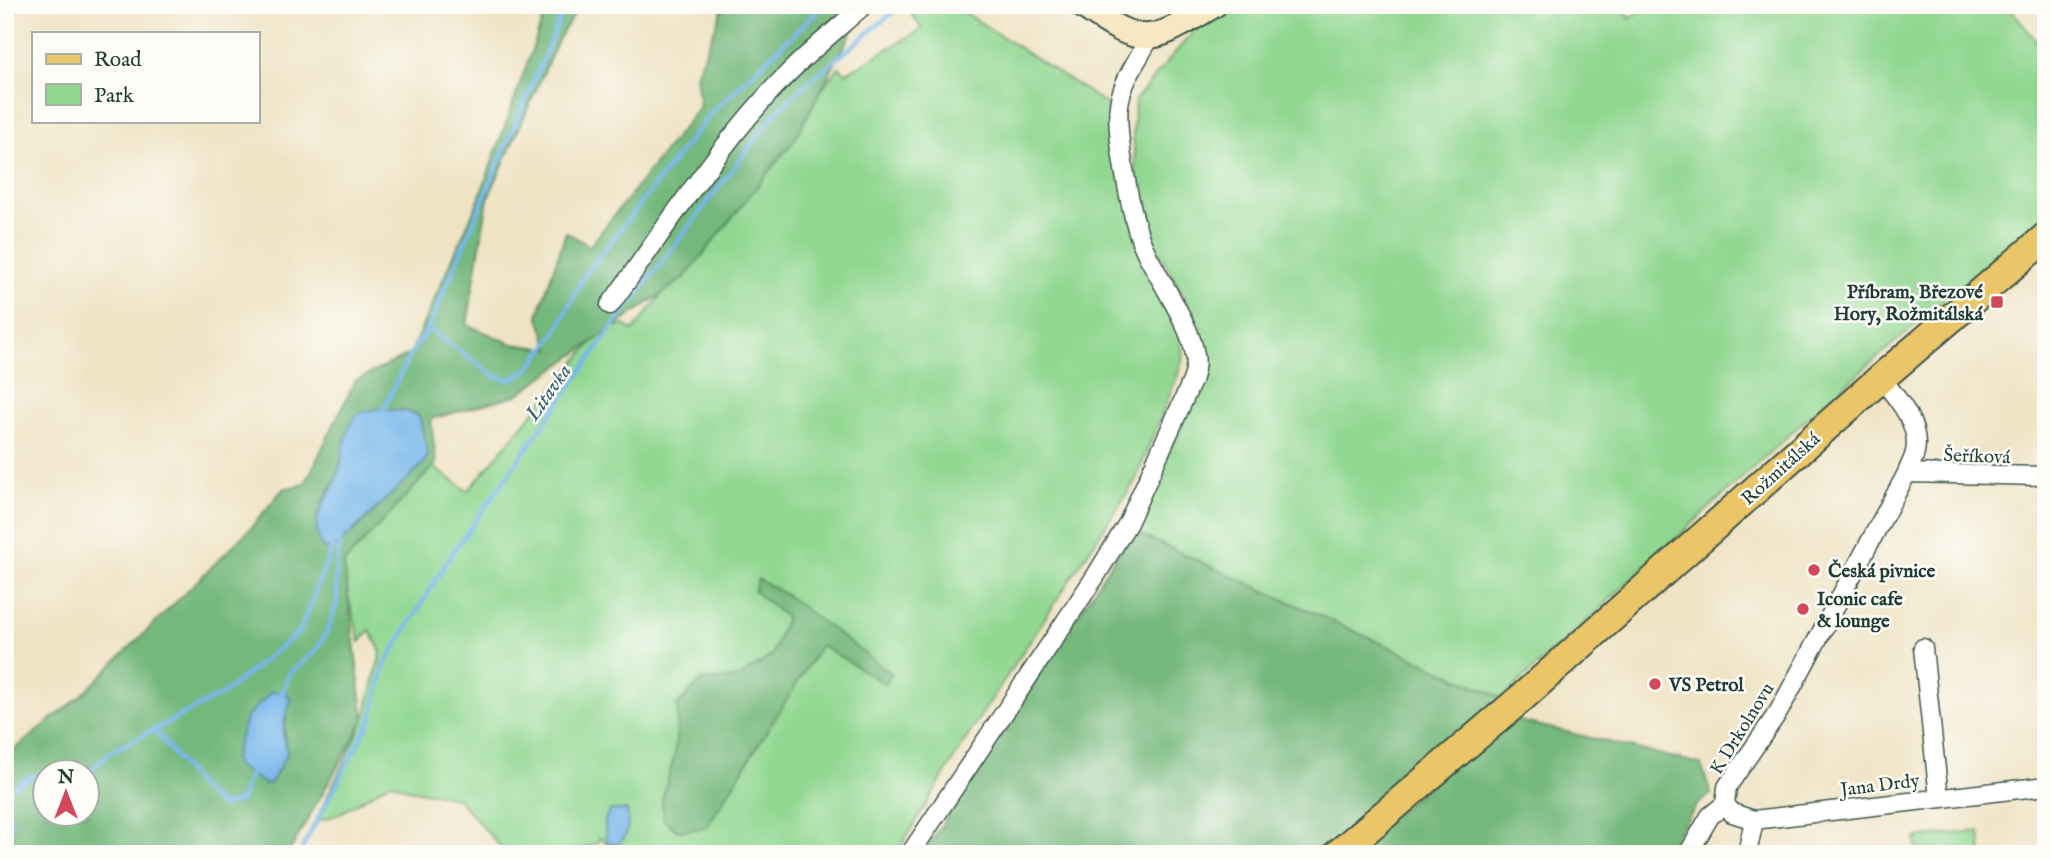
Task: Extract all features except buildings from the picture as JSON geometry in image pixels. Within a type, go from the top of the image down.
[{"type":"main road","name":"Rožmitálská","points":[[1338,854],[1518,701],[1881,378],[2046,237]]},
{"type":"street","points":[[610,305],[762,100],[800,61],[864,5]]},
{"type":"street","points":[[1082,5],[1116,29],[1150,37],[1166,33],[1213,5]]},
{"type":"street","points":[[910,854],[1095,577],[1128,523],[1192,381],[1196,366],[1195,353],[1143,246],[1133,215],[1119,125],[1119,105],[1124,86],[1150,37]]},
{"type":"street","name":"K Drkolnovu","points":[[1725,804],[1727,787],[1779,711],[1907,473],[1915,452],[1912,424],[1881,378]]},
{"type":"street","name":"Šeříková","points":[[1907,473],[2046,476]]},
{"type":"street","points":[[1923,648],[1939,798]]},
{"type":"street","name":"Jana Drdy","points":[[1754,820],[2046,786]]},
{"type":"street","points":[[1688,854],[1710,816],[1725,804],[1732,813],[1754,820],[1747,854]]},
{"type":"green space","points":[[548,5],[580,5],[558,40],[488,198],[467,325],[513,344],[550,349],[538,315],[566,232],[590,246],[700,106],[696,75],[722,11],[717,5],[866,5],[795,139],[684,278],[517,395],[431,419],[436,464],[344,563],[364,720],[288,854],[5,854],[5,757],[82,695],[250,529],[283,489],[305,484],[355,381],[410,354],[479,199]],"holes":[[[414,413],[419,416],[428,455],[354,532],[322,504],[337,476],[351,424]],[[291,700],[285,726],[287,753],[246,718],[258,707]]]},
{"type":"green space","points":[[926,5],[953,5],[1111,107],[1137,246],[1181,340],[1183,357],[1135,481],[976,723],[896,854],[621,854],[599,838],[598,843],[568,854],[507,854],[457,798],[408,789],[391,782],[339,814],[315,822],[364,720],[381,652],[370,630],[360,642],[339,561],[430,465],[468,491],[604,328],[625,325],[633,331],[839,67],[846,73],[922,29],[912,15]]},
{"type":"green space","points":[[1175,5],[1621,5],[1630,18],[1649,5],[2014,5],[2011,9],[2046,54],[2046,213],[1817,409],[1502,698],[1132,531],[1207,372],[1201,327],[1154,243],[1137,185],[1133,136],[1135,100],[1192,33]]},
{"type":"green space","points":[[1132,531],[1502,698],[1320,854],[923,854]]},
{"type":"green space","points":[[758,579],[786,595],[892,674],[885,684],[821,645],[706,828],[678,831],[664,820],[662,799],[675,754],[678,705],[701,681],[738,678],[772,655],[786,617],[754,591]]},
{"type":"green space","points":[[1520,721],[1701,764],[1711,794],[1698,804],[1663,854],[1350,854],[1498,724]]},
{"type":"green space","points":[[1980,831],[1982,854],[1917,854],[1915,838]]},
{"type":"water","points":[[378,409],[405,411],[419,416],[428,455],[423,464],[339,544],[331,549],[322,548],[317,532],[318,515],[337,477],[350,427],[357,415]]},
{"type":"water","points":[[272,691],[286,693],[291,700],[283,735],[287,753],[271,783],[265,784],[238,767],[234,758],[246,718]]},
{"type":"water","points":[[610,810],[627,810],[626,833],[617,844],[606,841],[605,820]]},
{"type":"waterway","points":[[428,329],[566,5]]},
{"type":"waterway","points":[[382,413],[410,354],[428,329],[495,376],[510,380],[529,369],[555,334],[584,276],[711,113],[824,5]]},
{"type":"waterway","name":"Litavka","points":[[299,854],[371,720],[384,666],[449,558],[612,328],[773,116],[799,90],[902,5]]},
{"type":"waterway","points":[[281,696],[289,674],[316,651],[328,630],[337,603],[336,564],[341,539]]},
{"type":"waterway","points":[[102,760],[109,753],[223,694],[300,631],[333,546]]},
{"type":"waterway","points":[[155,730],[202,790],[222,806],[240,801],[252,770]]},
{"type":"waterway","points":[[5,792],[32,777]]},
{"type":"waterway","points":[[5,810],[12,825],[5,839]]},
{"type":"place","name":"Příbram, Březové Hory, Rožmitálská","points":[[1997,302]]},
{"type":"place","name":"Česká pivnice","points":[[1814,570]]},
{"type":"place","name":"Iconic cafe & lounge","points":[[1803,609]]},
{"type":"place","name":"VS Petrol","points":[[1655,684]]}]
